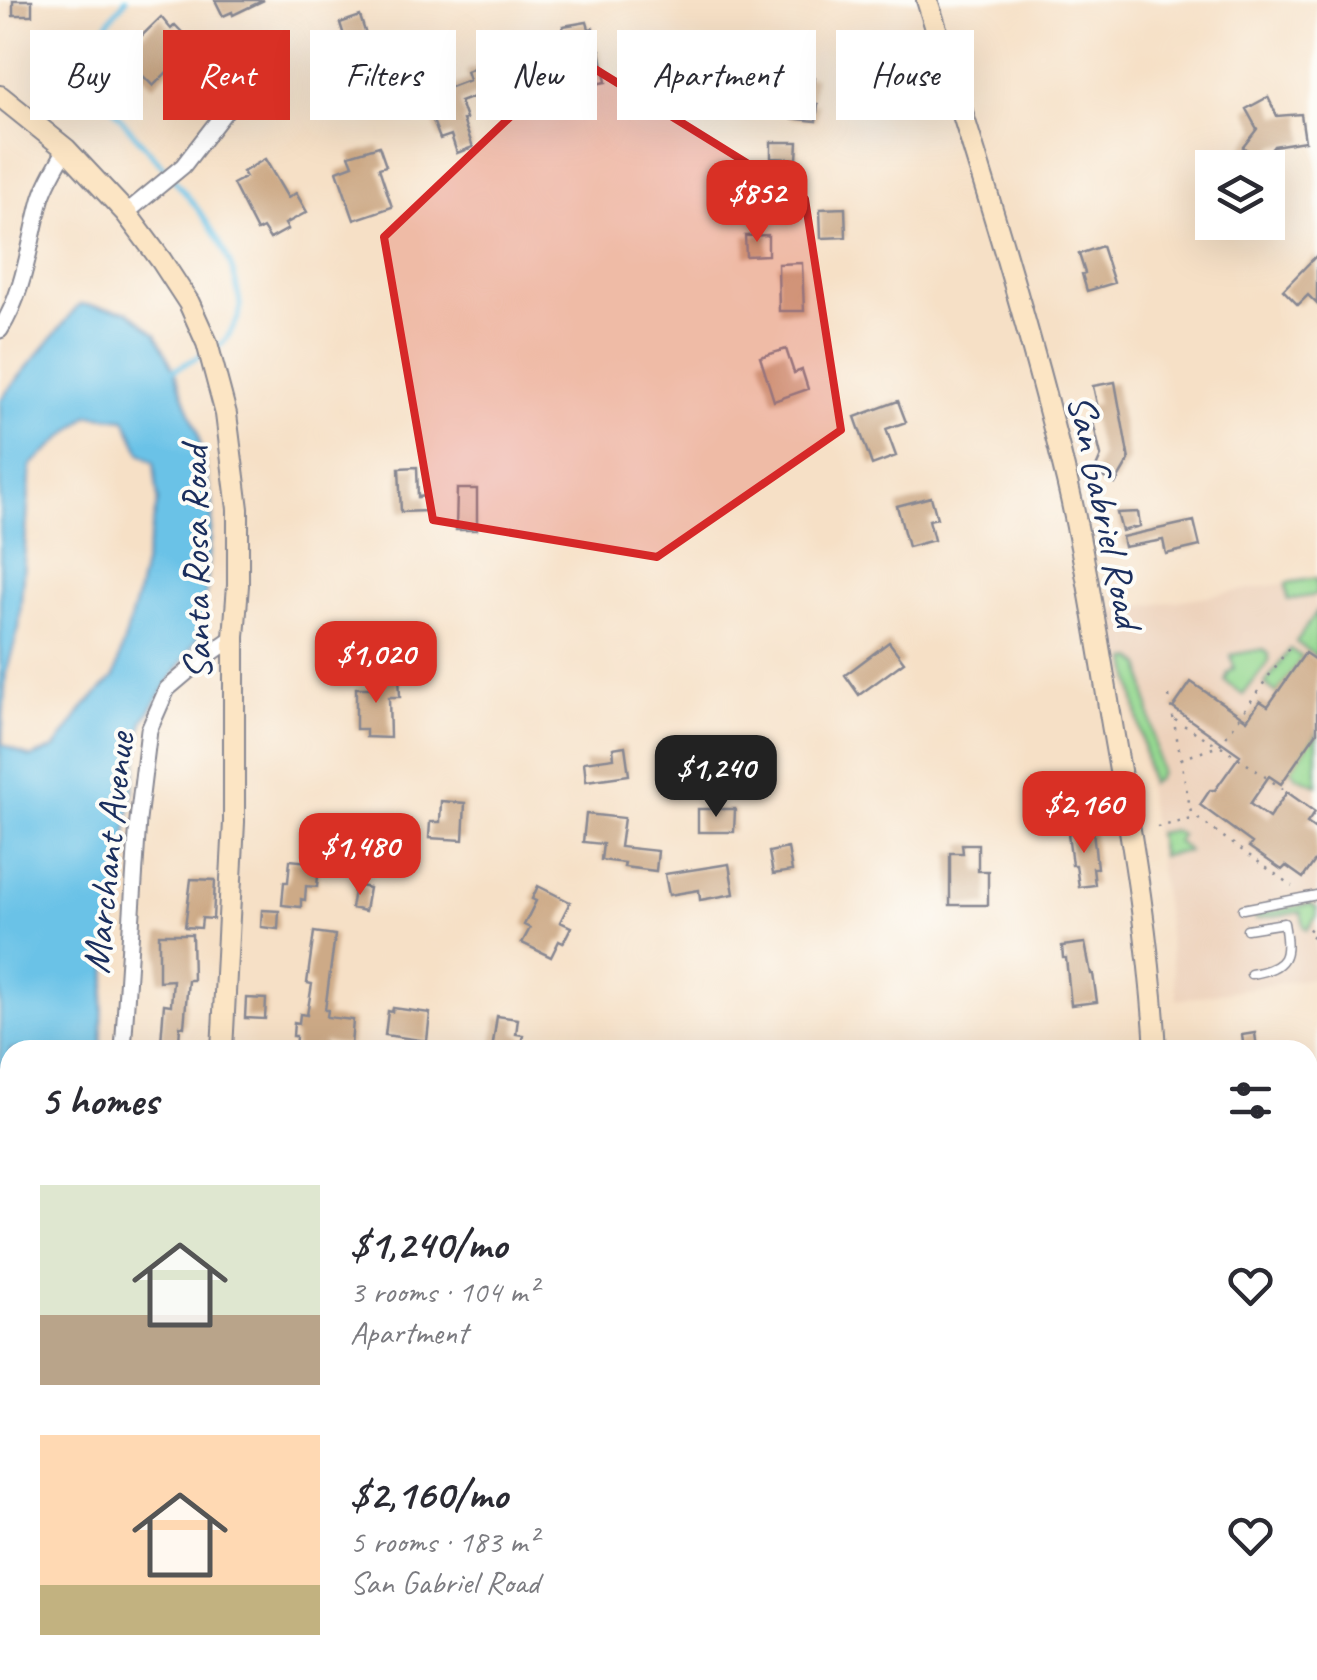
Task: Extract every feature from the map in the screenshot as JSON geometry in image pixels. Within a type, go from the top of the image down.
[{"type":"street","name":"San Gabriel Road","points":[[927,0],[1018,301],[1078,530],[1133,846],[1155,1040]]},
{"type":"street","name":"Santa Rosa Road","points":[[0,96],[66,149],[126,213],[188,303],[217,377],[234,463],[238,509],[234,822],[223,1040]]},
{"type":"street","points":[[126,213],[183,166],[219,120]]},
{"type":"street","points":[[0,330],[25,274],[42,195],[66,149]]},
{"type":"street","name":"Marchant Avenue","points":[[124,1040],[138,820],[149,730],[168,689],[234,637]]},
{"type":"lane","points":[[1243,909],[1317,895]]},
{"type":"lane","points":[[1247,929],[1284,923],[1288,944],[1288,954],[1274,968],[1251,974]]},
{"type":"path","points":[[1181,759],[1219,746],[1292,642]]},
{"type":"path","points":[[1168,696],[1192,819]]},
{"type":"path","points":[[1173,720],[1283,789]]},
{"type":"path","points":[[1156,826],[1196,818],[1298,890]]},
{"type":"path","points":[[1313,938],[1304,934],[1317,920]]},
{"type":"highlighted area","points":[[574,56],[805,199],[841,430],[657,557],[433,520],[384,237]]},
{"type":"shaded area","points":[[1317,578],[1317,977],[1177,1000],[1158,856],[1125,664],[1108,612]]},
{"type":"green space","points":[[1317,578],[1317,595],[1288,600],[1286,583]]},
{"type":"green space","points":[[1317,611],[1317,657],[1296,642]]},
{"type":"green space","points":[[1263,649],[1269,654],[1269,661],[1243,695],[1225,681],[1234,668],[1231,655]]},
{"type":"green space","points":[[1290,649],[1302,657],[1277,693],[1265,684]]},
{"type":"green space","points":[[1128,660],[1142,666],[1160,772],[1150,783]]},
{"type":"green space","points":[[1317,732],[1317,785],[1290,770]]},
{"type":"green space","points":[[1173,830],[1181,835],[1177,842],[1189,851],[1161,856],[1157,833]]},
{"type":"green space","points":[[1311,904],[1317,908],[1317,916],[1307,930],[1301,912],[1256,919],[1255,916],[1256,914]]},
{"type":"water","points":[[80,304],[128,311],[156,334],[174,370],[197,431],[213,506],[203,630],[143,721],[103,1000],[101,1040],[0,1040],[0,400]],"holes":[[[89,415],[125,419],[141,453],[154,462],[158,500],[114,677],[85,706],[55,748],[31,758],[2,744],[6,673],[19,628],[31,465]]]},
{"type":"building","points":[[13,0],[32,0],[32,15],[13,15]]},
{"type":"building","points":[[215,0],[264,0],[223,16]]},
{"type":"building","points":[[360,16],[364,30],[342,30],[340,23]]},
{"type":"building","points":[[161,17],[171,29],[175,25],[180,30],[163,30],[163,76],[153,86],[143,76],[143,34]]},
{"type":"building","points":[[587,22],[593,30],[564,30],[563,26]]},
{"type":"building","points":[[597,50],[600,50],[606,82],[597,84]]},
{"type":"building","points":[[476,67],[476,96],[460,102],[473,147],[457,153],[451,135],[440,139],[433,120],[456,120],[456,85],[469,80],[466,71]]},
{"type":"building","points":[[1268,97],[1277,116],[1301,114],[1305,141],[1274,146],[1271,150],[1247,150],[1243,147],[1257,129],[1246,109]]},
{"type":"building","points":[[771,142],[798,142],[797,159],[771,158]]},
{"type":"building","points":[[379,146],[386,166],[379,168],[392,207],[354,220],[337,171],[353,165],[349,155]]},
{"type":"building","points":[[265,159],[288,198],[296,193],[307,212],[285,224],[288,229],[270,239],[263,228],[257,231],[233,184],[246,177],[243,172]]},
{"type":"building","points":[[845,208],[846,237],[821,238],[820,209]]},
{"type":"building","points":[[768,235],[768,255],[746,256],[745,236]]},
{"type":"building","points":[[1102,246],[1114,283],[1087,291],[1079,254]]},
{"type":"building","points":[[1317,255],[1317,304],[1308,295],[1298,305],[1283,290]]},
{"type":"building","points":[[802,263],[804,311],[779,311],[778,264]]},
{"type":"building","points":[[786,349],[794,373],[802,370],[808,389],[774,401],[760,357]]},
{"type":"building","points":[[1115,382],[1129,460],[1115,484],[1094,472],[1101,456],[1089,405],[1097,404],[1093,386]]},
{"type":"building","points":[[898,401],[906,422],[886,429],[896,456],[872,465],[855,417]]},
{"type":"building","points":[[417,467],[418,497],[426,496],[427,511],[401,512],[399,468]]},
{"type":"building","points":[[457,489],[477,489],[477,530],[456,530]]},
{"type":"building","points":[[931,497],[937,518],[929,520],[934,540],[908,547],[897,506]]},
{"type":"building","points":[[1138,512],[1140,526],[1122,531],[1117,513]]},
{"type":"building","points":[[1194,521],[1200,546],[1166,554],[1163,540],[1124,547],[1122,537]]},
{"type":"building","points":[[889,642],[904,662],[859,695],[845,675]]},
{"type":"building","points":[[1305,653],[1317,661],[1317,732],[1281,784],[1269,776],[1250,804],[1269,818],[1287,792],[1315,812],[1307,823],[1317,830],[1317,858],[1303,878],[1286,866],[1282,870],[1249,847],[1252,843],[1200,805],[1240,755],[1173,708],[1191,682],[1247,720],[1260,701],[1268,706]]},
{"type":"building","points":[[372,676],[399,676],[400,697],[389,697],[390,738],[366,737],[366,729],[356,729],[356,688],[373,688]]},
{"type":"building","points":[[625,746],[629,775],[586,781],[584,762],[614,758],[613,748]]},
{"type":"building","points":[[441,801],[465,803],[463,840],[429,838],[430,822],[440,822]]},
{"type":"building","points":[[698,809],[735,809],[734,832],[698,832]]},
{"type":"building","points":[[586,814],[624,818],[620,847],[658,851],[656,871],[601,860],[603,844],[583,842]]},
{"type":"building","points":[[1093,830],[1095,885],[1079,887],[1068,833]]},
{"type":"building","points":[[962,844],[978,844],[978,871],[988,871],[988,905],[950,905],[950,853],[963,853]]},
{"type":"building","points":[[788,848],[792,871],[773,874],[769,852]]},
{"type":"building","points":[[290,860],[319,863],[317,887],[306,886],[301,907],[282,905]]},
{"type":"building","points":[[729,864],[734,894],[700,900],[699,890],[669,895],[665,874]]},
{"type":"building","points":[[191,879],[215,880],[213,919],[202,918],[201,928],[185,927]]},
{"type":"building","points":[[355,885],[369,888],[365,911],[351,908]]},
{"type":"building","points":[[538,886],[570,902],[560,922],[571,927],[551,957],[522,943],[530,928],[524,925],[536,901],[532,899]]},
{"type":"building","points":[[262,910],[279,911],[278,929],[261,927]]},
{"type":"building","points":[[314,932],[335,935],[325,1010],[327,1017],[353,1020],[351,1040],[296,1040],[294,1022],[299,1023],[300,1014],[307,1015],[312,984],[307,983]]},
{"type":"building","points":[[159,934],[192,934],[193,980],[188,980],[179,1040],[161,1040],[164,1004],[171,1005],[173,980],[159,981]]},
{"type":"building","points":[[1085,943],[1097,1002],[1071,1005],[1062,946]]},
{"type":"building","points":[[246,998],[266,999],[265,1019],[245,1018]]},
{"type":"building","points":[[393,1008],[430,1013],[427,1040],[385,1035],[388,1011]]},
{"type":"building","points":[[497,1016],[518,1019],[516,1034],[523,1035],[522,1040],[493,1040]]},
{"type":"building","points":[[1255,1033],[1256,1040],[1243,1040],[1242,1035]]},
{"type":"waterway","points":[[126,0],[100,36],[95,52],[97,74],[115,110],[189,198],[214,233],[232,269],[240,311],[227,338],[216,348]]},
{"type":"waterway","points":[[174,370],[206,353]]}]
